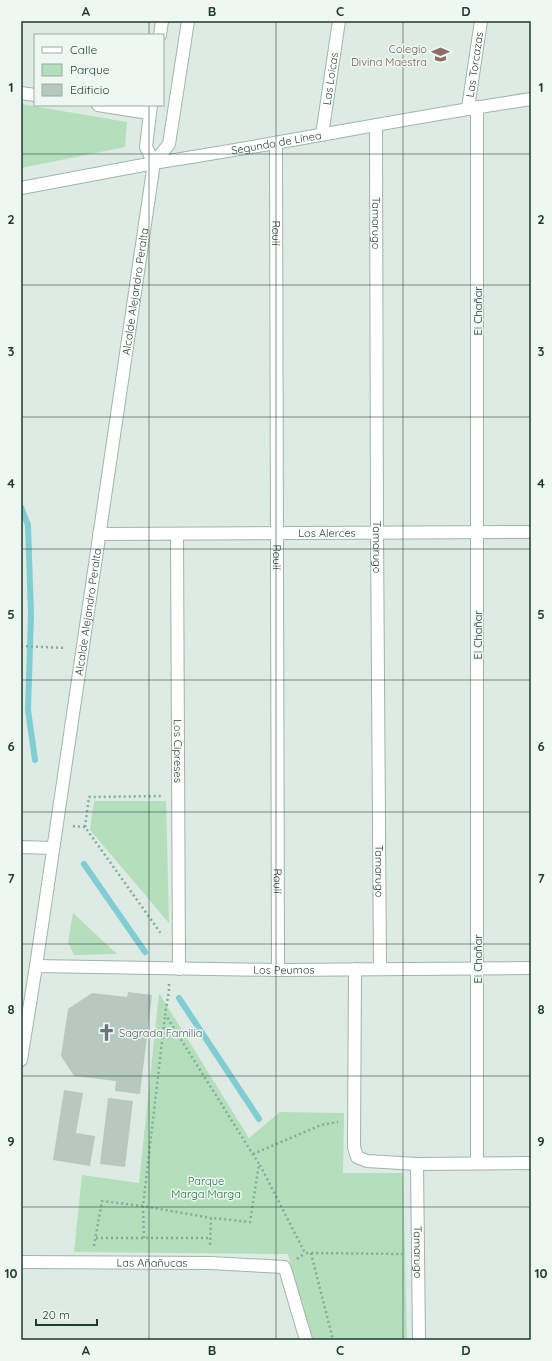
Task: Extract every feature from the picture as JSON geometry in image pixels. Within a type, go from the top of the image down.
[{"type":"street","points":[[160,34],[162,21]]},
{"type":"street","name":"Alcalde Alejandro Peralta","points":[[21,1060],[154,163],[169,144],[188,21]]},
{"type":"street","name":"Las Loicas","points":[[322,135],[338,21]]},
{"type":"street","name":"Las Torcazas","points":[[473,108],[481,21]]},
{"type":"street","points":[[21,93],[34,95]]},
{"type":"street","name":"Segundo de Línea","points":[[21,188],[154,163],[276,144],[376,125],[531,99]]},
{"type":"street","points":[[111,106],[150,109],[146,146],[154,163]]},
{"type":"street","name":"El Chañar","points":[[473,108],[478,533],[478,1163]]},
{"type":"street","name":"Tamarugo","points":[[376,125],[380,969]]},
{"type":"street","name":"Raulí","points":[[276,144],[278,970]]},
{"type":"street","name":"Los Alerces","points":[[99,534],[531,532]]},
{"type":"street","name":"Los Cipreses","points":[[173,968],[178,796],[177,534]]},
{"type":"street","points":[[21,847],[53,848]]},
{"type":"street","name":"Los Peumos","points":[[36,966],[278,970],[531,968]]},
{"type":"street","points":[[355,969],[354,1147],[357,1157],[367,1161],[416,1164],[531,1163]]},
{"type":"street","name":"Tamarugo","points":[[416,1164],[419,1340]]},
{"type":"street","name":"Las Añañucas","points":[[21,1262],[210,1263],[284,1267],[306,1340]]},
{"type":"path","points":[[21,646],[82,648]]},
{"type":"path","points":[[162,936],[85,827],[89,797],[178,796]]},
{"type":"path","points":[[56,824],[85,827]]},
{"type":"path","points":[[144,1238],[143,1206],[165,1014],[173,968]]},
{"type":"path","points":[[165,1014],[259,1164],[305,1253],[418,1254]]},
{"type":"path","points":[[253,1154],[321,1125],[355,1119]]},
{"type":"path","points":[[90,1262],[96,1238],[102,1201],[143,1206],[211,1218],[250,1222],[259,1164]]},
{"type":"path","points":[[210,1263],[211,1218]]},
{"type":"path","points":[[96,1238],[210,1238]]},
{"type":"path","points":[[311,1253],[333,1340]]},
{"type":"green space","points":[[21,104],[127,122],[125,147],[21,168]]},
{"type":"green space","points":[[94,801],[166,801],[169,923],[90,830]]},
{"type":"green space","points":[[73,913],[117,954],[74,955],[68,942]]},
{"type":"green space","name":"Parque Marga Marga","points":[[159,993],[249,1138],[280,1112],[344,1113],[343,1173],[403,1173],[407,1340],[311,1340],[288,1254],[74,1252],[82,1175],[139,1183]]},
{"type":"building","name":"Sagrada Familia","points":[[128,992],[152,995],[140,1094],[115,1091],[116,1081],[74,1076],[61,1056],[68,1009],[92,993],[127,997]]},
{"type":"building","points":[[64,1090],[83,1093],[76,1133],[95,1136],[90,1166],[53,1160]]},
{"type":"building","points":[[108,1098],[133,1101],[125,1167],[100,1164]]},
{"type":"waterway","points":[[21,507],[28,525],[31,614],[28,710],[35,760]]},
{"type":"waterway","points":[[84,864],[145,952]]},
{"type":"waterway","points":[[179,998],[259,1119]]},
{"type":"place","name":"Colegio Divina Maestra","points":[[440,55]]},
{"type":"place","name":"Sagrada Familia","points":[[106,1033]]}]
